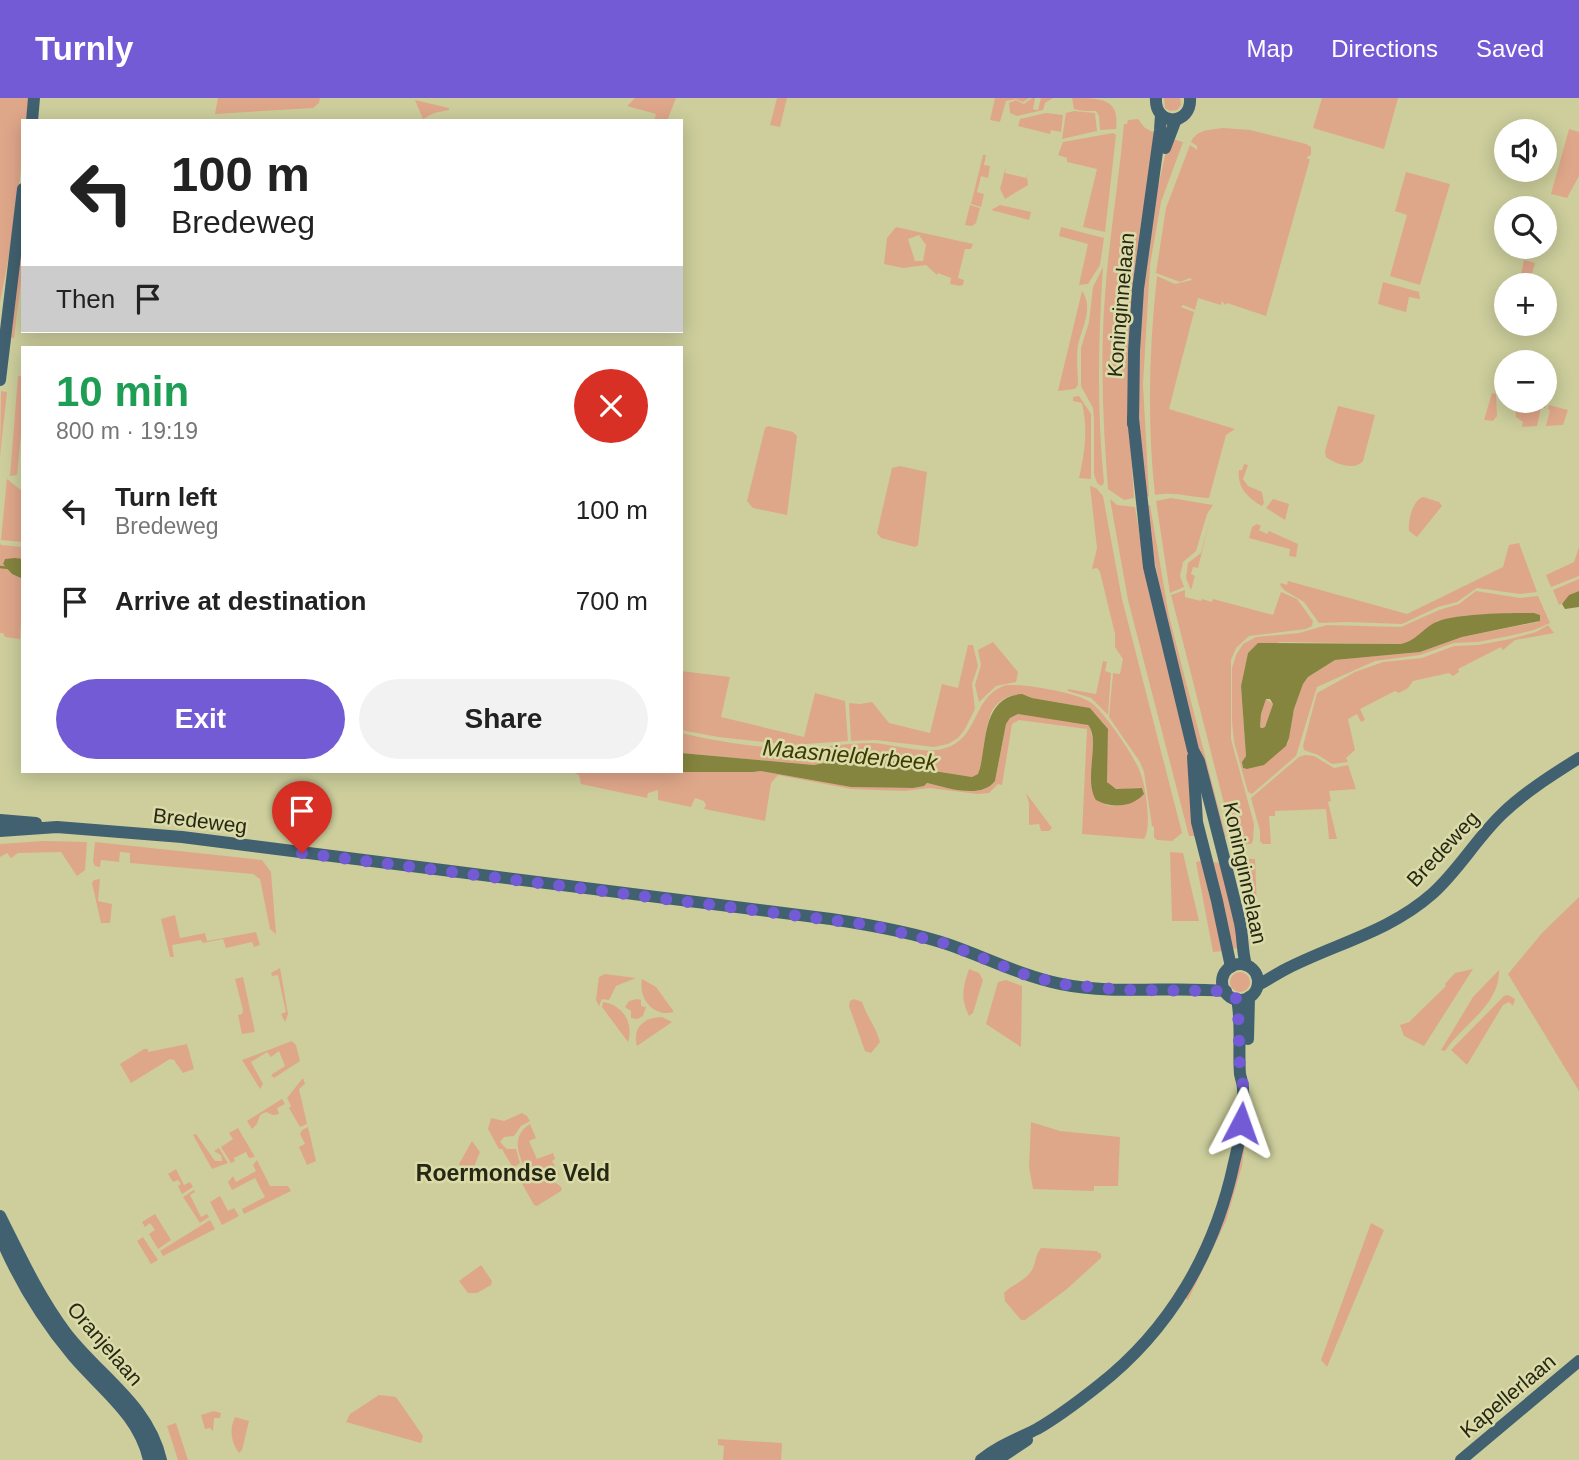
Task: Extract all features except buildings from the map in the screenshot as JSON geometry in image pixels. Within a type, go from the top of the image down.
[{"type":"street","points":[[32,119],[34,98]]},
{"type":"street","points":[[1156,98],[1161,115],[1176,119]]},
{"type":"street","name":"Koninginnelaan","points":[[1151,195],[1169,133],[1176,119],[1187,112],[1190,98]]},
{"type":"street","name":"Koninginnelaan","points":[[1161,115],[1138,289],[1133,418],[1149,567],[1193,750],[1195,804],[1227,972],[1237,996]]},
{"type":"street","points":[[0,380],[21,204]]},
{"type":"street","points":[[0,323],[14,257]]},
{"type":"street","name":"Koninginnelaan","points":[[1193,750],[1199,761],[1219,836],[1241,927],[1241,944],[1253,974]]},
{"type":"street","name":"Bredeweg","points":[[1165,990],[1227,972],[1253,974],[1288,967],[1378,930],[1432,894],[1500,815],[1524,795],[1579,758]]},
{"type":"street","name":"Bredeweg","points":[[0,820],[182,838],[857,923],[947,944],[1023,974],[1060,984],[1237,996]]},
{"type":"street","name":"Bredeweg","points":[[0,831],[57,827]]},
{"type":"street","points":[[981,1460],[1077,1402],[1125,1363],[1156,1331],[1180,1298],[1203,1257],[1226,1196],[1239,1139],[1244,1087],[1240,1075],[1237,996],[1253,974]]},
{"type":"street","name":"Oranjelaan","points":[[0,1216],[50,1310],[77,1347],[147,1421],[161,1460]]},
{"type":"street","name":"Oranjelaan","points":[[0,1236],[21,1279],[47,1322],[76,1360],[138,1427],[149,1460]]},
{"type":"street","name":"Kapellerlaan","points":[[1461,1460],[1579,1361]]},
{"type":"street","points":[[997,1460],[1029,1438],[1036,1429]]},
{"type":"shaded area","points":[[0,98],[29,98],[26,119],[21,119],[21,166],[16,212],[0,302]]},
{"type":"shaded area","points":[[218,98],[320,98],[313,108],[215,114]]},
{"type":"shaded area","points":[[635,98],[676,98],[668,119],[655,119],[656,114],[627,106]]},
{"type":"shaded area","points":[[777,98],[787,98],[780,127],[770,125]]},
{"type":"shaded area","points":[[995,98],[1029,98],[1023,102],[1016,99],[1006,101],[1000,122],[990,120]]},
{"type":"shaded area","points":[[1035,98],[1033,109],[1038,110],[1041,98],[1053,98],[1045,103],[1043,110],[1017,116],[1010,113],[1009,103],[1016,100],[1024,104]]},
{"type":"shaded area","points":[[1072,98],[1092,98],[1106,102],[1115,111],[1116,129],[1100,130],[1096,111],[1074,109]]},
{"type":"shaded area","points":[[1164,98],[1180,98],[1181,105],[1177,110],[1170,111],[1165,108]]},
{"type":"shaded area","points":[[1322,98],[1398,98],[1384,149],[1313,128]]},
{"type":"shaded area","points":[[415,100],[449,108],[449,110],[423,119]]},
{"type":"shaded area","points":[[1046,113],[1063,115],[1061,132],[1051,130],[1050,134],[1018,126],[1020,119]]},
{"type":"shaded area","points":[[1066,113],[1095,113],[1097,131],[1062,139]]},
{"type":"shaded area","points":[[1138,119],[1145,128],[1157,134],[1139,236],[1131,451],[1134,498],[1124,500],[1108,489],[1103,392],[1103,319],[1124,124],[1127,124],[1128,120]]},
{"type":"shaded area","points":[[1223,128],[1250,130],[1306,144],[1311,147],[1311,155],[1307,159],[1310,159],[1266,316],[1227,303],[1225,305],[1222,301],[1221,305],[1198,298],[1195,310],[1183,305],[1181,307],[1194,312],[1169,409],[1235,429],[1226,435],[1209,498],[1175,494],[1155,495],[1150,386],[1157,276],[1175,284],[1192,280],[1190,278],[1180,282],[1156,273],[1166,208],[1190,145],[1197,150],[1197,146],[1191,142],[1204,131]]},
{"type":"shaded area","points":[[1569,129],[1579,132],[1579,176],[1567,198],[1551,194],[1554,182],[1557,182],[1557,172]]},
{"type":"shaded area","points":[[1113,133],[1116,135],[1105,232],[1083,227],[1097,169],[1067,162],[1067,158],[1058,155],[1063,142]]},
{"type":"shaded area","points":[[1169,138],[1183,142],[1161,202],[1150,265],[1143,384],[1149,496],[1144,498],[1139,404],[1143,279],[1149,234]]},
{"type":"shaded area","points":[[983,155],[986,155],[984,165],[990,166],[988,178],[981,176],[977,192],[984,194],[981,207],[971,204]]},
{"type":"shaded area","points":[[1006,166],[1005,173],[1026,178],[1029,172],[1028,185],[1005,199],[1000,189]]},
{"type":"shaded area","points":[[1406,172],[1450,184],[1420,285],[1390,276],[1407,215],[1395,211]]},
{"type":"shaded area","points":[[970,205],[980,208],[976,223],[972,226],[965,225]]},
{"type":"shaded area","points":[[1000,205],[1031,212],[1029,220],[991,210]]},
{"type":"shaded area","points":[[896,227],[973,244],[971,249],[965,249],[958,278],[964,280],[963,285],[950,284],[951,278],[938,273],[937,275],[926,265],[903,268],[884,264],[887,238]],"holes":[[[919,235],[926,245],[923,261],[915,261],[908,239]]]},
{"type":"shaded area","points":[[1061,227],[1104,238],[1100,265],[1088,284],[1079,285],[1088,244],[1059,236]]},
{"type":"shaded area","points":[[21,238],[21,281],[14,338],[11,338],[9,330]]},
{"type":"shaded area","points":[[1524,260],[1535,263],[1532,273],[1521,273]]},
{"type":"shaded area","points":[[1103,267],[1099,375],[1104,483],[1101,486],[1094,474],[1093,408],[1081,386],[1081,348],[1089,322],[1093,287]]},
{"type":"shaded area","points":[[1383,282],[1419,292],[1420,299],[1409,297],[1406,312],[1416,315],[1378,304]]},
{"type":"shaded area","points":[[1082,291],[1087,311],[1078,345],[1078,385],[1075,389],[1058,391]]},
{"type":"shaded area","points":[[18,376],[21,376],[21,434],[17,475],[10,476]]},
{"type":"shaded area","points":[[1,391],[7,392],[0,456]]},
{"type":"shaded area","points":[[1494,394],[1494,413],[1497,416],[1493,421],[1484,420]]},
{"type":"shaded area","points":[[1079,396],[1091,414],[1091,479],[1079,478],[1084,450],[1084,413],[1082,403],[1073,401],[1073,397]]},
{"type":"shaded area","points":[[1338,406],[1375,415],[1363,461],[1355,466],[1340,464],[1326,457],[1325,451]]},
{"type":"shaded area","points":[[1557,407],[1568,410],[1563,425],[1546,426],[1549,413],[1557,413]]},
{"type":"shaded area","points":[[1516,413],[1540,413],[1537,426],[1522,427],[1523,422],[1516,417]]},
{"type":"shaded area","points":[[768,426],[793,432],[797,436],[787,515],[753,508],[747,501],[765,428]]},
{"type":"shaded area","points":[[1244,464],[1248,465],[1243,479],[1248,486],[1262,492],[1262,506],[1252,500],[1242,487],[1239,470],[1242,470]]},
{"type":"shaded area","points":[[900,466],[927,472],[918,545],[915,547],[881,538],[877,533],[892,468]]},
{"type":"shaded area","points":[[7,479],[21,490],[21,542],[1,540]]},
{"type":"shaded area","points":[[1090,486],[1103,496],[1122,599],[1182,833],[1172,841],[1157,840],[1154,837],[1144,772],[1109,717],[1113,673],[1120,674],[1123,659],[1115,647],[1115,634],[1100,572],[1097,568],[1092,569],[1097,548]]},
{"type":"shaded area","points":[[1423,497],[1439,502],[1442,506],[1417,537],[1409,531],[1409,522],[1413,507]]},
{"type":"shaded area","points":[[1171,498],[1213,505],[1207,514],[1196,551],[1183,562],[1180,576],[1184,587],[1170,593],[1156,501]]},
{"type":"shaded area","points":[[1110,499],[1117,505],[1135,507],[1149,592],[1187,744],[1198,836],[1189,836],[1128,600]]},
{"type":"shaded area","points":[[1273,499],[1289,504],[1285,520],[1266,508]]},
{"type":"shaded area","points":[[1150,505],[1169,616],[1226,837],[1221,838],[1164,613],[1145,506]]},
{"type":"shaded area","points":[[1210,519],[1198,568],[1193,567],[1191,574],[1195,576],[1191,590],[1186,578],[1188,563],[1201,553]]},
{"type":"shaded area","points":[[1257,524],[1261,526],[1259,530],[1267,534],[1269,531],[1298,544],[1296,557],[1289,556],[1290,549],[1249,538],[1252,527]]},
{"type":"shaded area","points":[[0,543],[21,547],[21,559],[5,559],[3,564],[12,574],[21,578],[21,619],[20,639],[5,637],[0,633]]},
{"type":"shaded area","points":[[1519,543],[1537,592],[1520,594],[1477,588],[1457,602],[1438,607],[1402,624],[1319,623],[1304,602],[1280,585],[1287,585],[1288,581],[1407,614],[1503,567],[1509,545]]},
{"type":"shaded area","points":[[1579,547],[1579,576],[1551,587],[1546,575],[1574,562]]},
{"type":"shaded area","points":[[5,559],[21,559],[21,578],[12,574],[3,564]]},
{"type":"shaded area","points":[[1579,579],[1579,591],[1559,605],[1553,590]]},
{"type":"shaded area","points":[[1185,590],[1185,597],[1212,602],[1213,599],[1273,615],[1281,592],[1297,599],[1313,621],[1312,626],[1306,629],[1249,636],[1236,648],[1231,660],[1231,739],[1254,824],[1251,844],[1242,844],[1232,835],[1171,595]]},
{"type":"shaded area","points":[[1476,591],[1520,598],[1538,596],[1550,623],[1509,636],[1454,643],[1420,655],[1375,661],[1317,687],[1296,756],[1252,794],[1248,792],[1234,742],[1232,721],[1232,668],[1243,644],[1256,637],[1299,633],[1327,625],[1401,627],[1459,604]],"holes":[[[1539,614],[1538,622],[1462,637],[1420,652],[1335,660],[1308,677],[1303,684],[1294,709],[1288,743],[1263,765],[1243,768],[1242,763],[1246,756],[1241,686],[1248,653],[1280,642],[1401,644],[1413,640],[1437,621],[1468,615]]]},
{"type":"shaded area","points":[[1579,591],[1579,607],[1565,609],[1562,604],[1569,595]]},
{"type":"shaded area","points":[[1468,615],[1540,615],[1540,621],[1462,637],[1420,652],[1335,660],[1308,677],[1303,684],[1286,746],[1264,765],[1243,768],[1242,762],[1246,756],[1241,686],[1248,653],[1258,643],[1401,644],[1443,620]],"holes":[[[1266,699],[1270,699],[1273,704],[1265,727],[1262,728],[1261,714]]]},
{"type":"shaded area","points":[[1548,625],[1554,633],[1515,640],[1503,650],[1501,647],[1458,669],[1459,672],[1453,676],[1449,673],[1413,681],[1399,693],[1395,691],[1360,709],[1365,720],[1361,722],[1357,714],[1348,719],[1355,750],[1346,758],[1348,762],[1332,764],[1304,750],[1317,693],[1355,672],[1383,662],[1422,658],[1454,646],[1510,639],[1536,632]]},
{"type":"shaded area","points":[[993,642],[1018,672],[1016,682],[996,686],[979,702],[975,685],[981,665],[978,650]]},
{"type":"shaded area","points":[[968,645],[973,645],[978,666],[972,684],[975,709],[958,738],[948,744],[934,747],[875,740],[851,741],[849,703],[872,702],[889,723],[930,733],[942,684],[958,688]]},
{"type":"shaded area","points":[[1103,661],[1107,662],[1105,671],[1111,673],[1108,715],[1091,698],[1068,691],[1096,694]]},
{"type":"shaded area","points":[[683,671],[730,677],[721,717],[804,737],[815,693],[845,701],[848,741],[791,745],[683,730]]},
{"type":"shaded area","points":[[1006,685],[1014,685],[1061,692],[1083,698],[1103,714],[1132,756],[1142,778],[1148,817],[1144,839],[1082,834],[1087,729],[1019,720],[1012,724],[1002,785],[998,784],[989,793],[978,794],[929,788],[904,791],[851,789],[778,775],[771,783],[765,821],[704,809],[704,801],[695,798],[691,807],[658,800],[658,790],[648,793],[647,798],[581,784],[579,775],[574,773],[760,771],[851,787],[913,788],[926,783],[962,791],[981,790],[995,781],[1006,724],[1018,714],[1084,723],[1090,727],[1106,805],[1126,804],[1144,794],[1142,788],[1117,789],[1109,784],[1106,779],[1108,729],[1090,708],[1021,695],[1006,698],[993,709],[980,768],[978,774],[972,777],[915,768],[870,754],[814,765],[683,753],[683,733],[772,747],[802,748],[872,743],[922,750],[942,749],[960,740],[982,705],[996,690]]},
{"type":"shaded area","points":[[1022,694],[1090,708],[1108,729],[1107,782],[1116,789],[1142,788],[1144,794],[1134,802],[1122,805],[1109,805],[1096,800],[1091,782],[1093,740],[1088,725],[1018,714],[1006,724],[995,781],[981,790],[962,791],[927,783],[913,788],[851,787],[753,772],[683,772],[683,753],[814,765],[870,754],[915,768],[972,777],[978,774],[980,768],[993,711],[1009,697]]},
{"type":"shaded area","points":[[1266,699],[1273,704],[1265,727],[1260,727],[1261,714]]},
{"type":"shaded area","points":[[1314,756],[1334,768],[1348,765],[1356,789],[1329,791],[1331,801],[1328,802],[1337,839],[1329,839],[1326,809],[1275,811],[1275,816],[1269,816],[1271,844],[1263,844],[1260,841],[1251,798],[1299,757]]},
{"type":"shaded area","points":[[1026,793],[1052,828],[1049,831],[1041,831],[1039,824],[1029,825]]},
{"type":"shaded area","points":[[87,842],[85,870],[77,876],[61,852],[18,853],[11,858],[7,853],[0,857],[0,844]]},
{"type":"shaded area","points":[[95,842],[262,860],[271,872],[276,934],[270,929],[260,879],[253,874],[130,863],[130,853],[120,852],[119,862],[101,860],[100,867],[95,866]]},
{"type":"shaded area","points":[[1170,852],[1183,853],[1199,921],[1172,921]]},
{"type":"shaded area","points":[[1239,858],[1255,859],[1258,932]]},
{"type":"shaded area","points":[[1201,861],[1223,951],[1213,952],[1196,862]]},
{"type":"shaded area","points":[[1210,862],[1223,863],[1235,914],[1238,948],[1231,949]]},
{"type":"shaded area","points":[[100,879],[98,901],[112,904],[110,923],[101,923],[92,883]]},
{"type":"shaded area","points":[[1579,897],[1579,1091],[1508,974],[1542,933]]},
{"type":"shaded area","points":[[175,915],[180,938],[205,933],[207,941],[256,932],[260,945],[254,947],[252,942],[226,948],[223,939],[203,943],[201,940],[172,945],[174,957],[170,957],[161,919]]},
{"type":"shaded area","points":[[280,968],[288,1014],[285,1022],[281,1014],[286,1012],[278,975],[272,976],[271,973]]},
{"type":"shaded area","points":[[969,969],[979,973],[983,980],[973,1013],[969,1016],[963,992]]},
{"type":"shaded area","points":[[1473,969],[1424,1046],[1404,1036],[1400,1025],[1409,1022],[1446,986],[1455,973]]},
{"type":"shaded area","points":[[1499,970],[1494,994],[1487,1004],[1445,1051],[1441,1050],[1473,997]]},
{"type":"shaded area","points":[[1240,972],[1247,975],[1250,982],[1247,989],[1240,992],[1233,989],[1230,982],[1233,975]]},
{"type":"shaded area","points":[[605,974],[636,978],[616,986],[609,1000],[602,999],[599,1006],[596,1000],[599,977]]},
{"type":"shaded area","points":[[243,977],[255,1032],[242,1034],[238,1015],[242,1014],[243,1010],[235,979]]},
{"type":"shaded area","points":[[642,979],[656,987],[674,1012],[660,1012],[649,1005],[642,993]]},
{"type":"shaded area","points":[[1006,980],[1022,986],[1021,1047],[986,1024],[998,982]]},
{"type":"shaded area","points":[[1508,995],[1515,999],[1513,1006],[1509,1002],[1503,1005],[1467,1065],[1451,1050]]},
{"type":"shaded area","points":[[854,999],[862,1002],[880,1042],[871,1053],[865,1051],[849,1006]]},
{"type":"shaded area","points":[[641,1000],[641,1006],[646,1007],[643,1016],[637,1019],[631,1018],[631,1011],[625,1007],[629,1001]]},
{"type":"shaded area","points":[[603,1002],[616,1007],[625,1016],[629,1028],[628,1042],[602,1007]]},
{"type":"shaded area","points":[[662,1017],[672,1022],[637,1046],[636,1034],[641,1025],[650,1019]]},
{"type":"shaded area","points":[[292,1041],[296,1045],[300,1061],[274,1078],[271,1075],[285,1066],[279,1051],[271,1057],[267,1052],[251,1062],[263,1084],[260,1089],[242,1060]]},
{"type":"shaded area","points":[[187,1044],[194,1069],[183,1073],[174,1060],[170,1059],[131,1083],[120,1064],[144,1049],[148,1049],[148,1052]]},
{"type":"shaded area","points":[[303,1078],[305,1084],[299,1089],[307,1124],[300,1127],[289,1108],[291,1106],[287,1098]]},
{"type":"shaded area","points":[[282,1099],[285,1104],[277,1108],[279,1114],[266,1112],[260,1115],[252,1129],[247,1121]]},
{"type":"shaded area","points":[[1247,1107],[1252,1107],[1249,1112],[1242,1166],[1226,1221],[1188,1300],[1184,1298],[1197,1277]]},
{"type":"shaded area","points":[[522,1113],[530,1121],[521,1126],[514,1136],[504,1137],[500,1142],[507,1149],[516,1149],[520,1163],[513,1168],[488,1129],[491,1118],[504,1121]]},
{"type":"shaded area","points":[[1031,1122],[1060,1131],[1120,1137],[1118,1186],[1094,1186],[1094,1191],[1033,1189],[1029,1167]]},
{"type":"shaded area","points":[[530,1124],[536,1138],[529,1141],[537,1159],[553,1153],[555,1159],[552,1161],[560,1175],[540,1174],[523,1164],[518,1142],[521,1132]]},
{"type":"shaded area","points":[[308,1127],[316,1161],[307,1165],[299,1147],[305,1144],[300,1134]]},
{"type":"shaded area","points":[[238,1128],[255,1157],[249,1158],[246,1152],[234,1158],[235,1161],[231,1163],[221,1147],[233,1139],[229,1133]]},
{"type":"shaded area","points":[[196,1134],[215,1161],[222,1161],[221,1155],[214,1151],[219,1148],[228,1163],[212,1169],[193,1135]]},
{"type":"shaded area","points":[[472,1141],[480,1152],[474,1167],[461,1170],[459,1164]]},
{"type":"shaded area","points":[[257,1160],[270,1186],[288,1186],[291,1191],[244,1214],[242,1209],[265,1197],[255,1178],[232,1190],[228,1182],[233,1176],[236,1182],[256,1171],[253,1165]]},
{"type":"shaded area","points":[[523,1166],[532,1173],[558,1184],[562,1188],[561,1191],[537,1206],[534,1205],[515,1171]]},
{"type":"shaded area","points":[[176,1169],[184,1185],[190,1182],[193,1187],[182,1194],[178,1186],[181,1184],[178,1180],[173,1182],[168,1174]]},
{"type":"shaded area","points":[[194,1190],[190,1195],[201,1217],[207,1214],[209,1217],[200,1223],[183,1197]]},
{"type":"shaded area","points":[[220,1196],[228,1211],[234,1208],[239,1216],[222,1225],[210,1202]]},
{"type":"shaded area","points":[[155,1214],[171,1240],[158,1249],[149,1234],[155,1230],[150,1223],[145,1227],[142,1222]]},
{"type":"shaded area","points":[[210,1220],[215,1229],[163,1256],[160,1251]]},
{"type":"shaded area","points":[[1371,1223],[1384,1230],[1327,1367],[1321,1360]]},
{"type":"shaded area","points":[[143,1237],[158,1260],[151,1264],[137,1241]]},
{"type":"shaded area","points":[[1041,1248],[1096,1251],[1101,1254],[1101,1258],[1067,1289],[1025,1320],[1021,1320],[1005,1301],[1004,1293],[1029,1274]]},
{"type":"shaded area","points":[[481,1265],[492,1281],[491,1285],[477,1293],[468,1293],[459,1281]]},
{"type":"shaded area","points":[[379,1395],[396,1397],[423,1436],[421,1443],[346,1422],[350,1414]]},
{"type":"shaded area","points":[[214,1411],[221,1413],[220,1418],[214,1418],[213,1431],[210,1428],[205,1429],[201,1415]]},
{"type":"shaded area","points":[[235,1417],[249,1421],[239,1453],[232,1436]]},
{"type":"shaded area","points":[[176,1423],[188,1460],[178,1460],[167,1426]]},
{"type":"shaded area","points":[[718,1439],[782,1443],[781,1460],[723,1460],[724,1446],[718,1445]]},
{"type":"waterway","name":"Maasnielderbeek","points":[[0,567],[9,568]]},
{"type":"district","name":"Roermondse Veld","points":[[513,1173]]},
{"type":"route","points":[[302,853],[870,925],[947,944],[1023,974],[1076,986],[1124,990],[1226,991],[1237,999],[1240,1075],[1244,1087],[1241,1123]]}]
